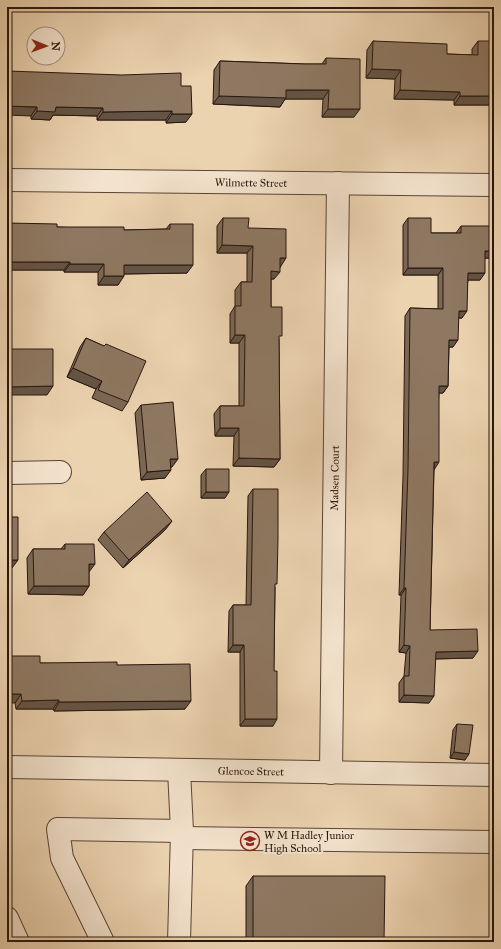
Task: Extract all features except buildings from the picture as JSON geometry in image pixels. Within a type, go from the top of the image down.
[{"type":"street","name":"Wilmette Street","points":[[7,180],[494,185]]},
{"type":"street","name":"Madsen Court","points":[[331,773],[338,183]]},
{"type":"street","points":[[7,473],[60,472]]},
{"type":"street","name":"Glencoe Street","points":[[7,767],[494,776]]},
{"type":"street","points":[[179,770],[182,835],[179,942]]},
{"type":"street","points":[[103,942],[62,858],[58,829],[182,835],[494,842]]},
{"type":"street","points":[[7,918],[18,942]]},
{"type":"place","name":"W M Hadley Junior High School","points":[[250,841]]}]
